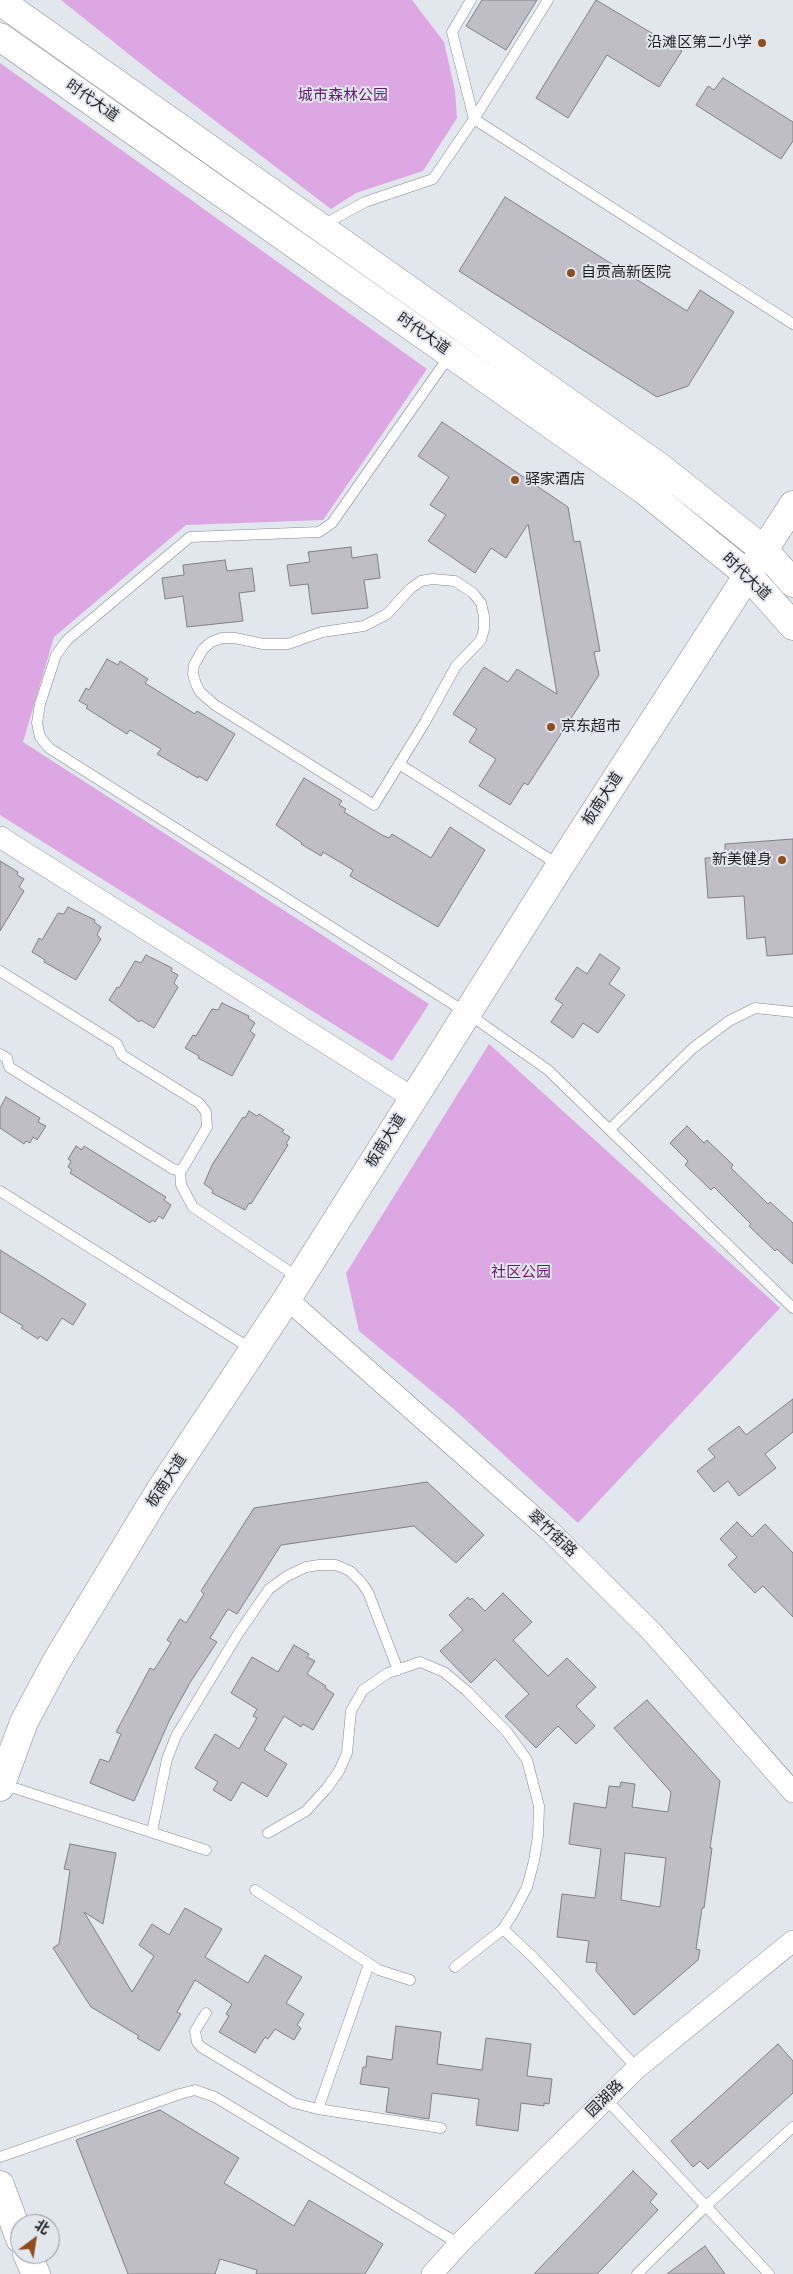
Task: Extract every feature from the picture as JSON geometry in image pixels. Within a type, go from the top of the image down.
[{"type":"main road","name":"时代大道","points":[[0,1],[660,468],[764,550],[793,583]]},
{"type":"main road","name":"时代大道","points":[[0,37],[644,490],[748,574],[793,626]]},
{"type":"main road","name":"板南大道","points":[[0,1785],[24,1722],[56,1662],[159,1492],[294,1289],[560,866],[793,505]]},
{"type":"main road","points":[[0,2185],[11,2214]]},
{"type":"street","points":[[0,837],[413,1098]]},
{"type":"street","name":"翠竹街路","points":[[294,1289],[551,1532],[651,1631],[793,1792]]},
{"type":"street","name":"园湖路","points":[[432,2274],[459,2244],[637,2068],[793,1941]]},
{"type":"lane","points":[[471,0],[452,32],[474,119],[793,324]]},
{"type":"lane","points":[[320,227],[365,202],[433,179],[474,119],[548,0]]},
{"type":"lane","points":[[451,354],[332,523],[320,532],[190,537],[68,640],[56,655],[40,704],[38,723],[40,737],[49,748],[467,1013],[548,1070],[793,1308]]},
{"type":"lane","points":[[444,579],[464,586],[481,603],[484,616],[484,629],[481,640],[456,666],[399,764],[374,805],[207,698],[196,684],[193,674],[198,657],[211,642],[222,638],[235,638],[263,644],[288,644],[322,632],[364,626],[387,614],[410,588],[421,581],[444,579]]},
{"type":"lane","points":[[399,764],[560,866]]},
{"type":"lane","points":[[0,971],[117,1044],[122,1055],[203,1107],[208,1118],[207,1127],[180,1170],[181,1185],[193,1207],[294,1289]]},
{"type":"lane","points":[[610,1129],[693,1048],[729,1021],[755,1008],[793,1012]]},
{"type":"lane","points":[[0,1054],[7,1058],[9,1067],[168,1167],[180,1170]]},
{"type":"lane","points":[[0,1191],[253,1350]]},
{"type":"lane","points":[[152,1832],[167,1760],[176,1736],[269,1589],[287,1576],[306,1567],[319,1565],[336,1565],[350,1571],[362,1582],[368,1592],[398,1670]]},
{"type":"lane","points":[[268,1833],[306,1811],[327,1788],[339,1771],[347,1753],[350,1717],[356,1699],[364,1690],[374,1682],[420,1662],[444,1672],[468,1692],[507,1732],[527,1760],[539,1806],[538,1836],[527,1887],[503,1929],[455,1967]]},
{"type":"lane","points":[[0,1785],[206,1850]]},
{"type":"lane","points":[[255,1890],[379,1970],[410,1980]]},
{"type":"lane","points":[[503,1929],[546,1970],[637,2068]]},
{"type":"lane","points":[[318,2109],[370,1964]]},
{"type":"lane","points":[[206,2013],[195,2031],[197,2042],[201,2047],[294,2103],[318,2109],[441,2128]]},
{"type":"lane","points":[[0,2157],[188,2091],[201,2092],[215,2097],[459,2244]]},
{"type":"lane","points":[[606,2099],[769,2274]]},
{"type":"lane","points":[[637,2274],[705,2206],[793,2126]]},
{"type":"green space","name":"城市森林公园","points":[[61,0],[412,0],[444,42],[455,91],[457,118],[423,171],[356,193],[331,209],[155,75]]},
{"type":"green space","points":[[0,63],[427,369],[323,520],[186,525],[54,637],[23,742],[429,1004],[392,1061],[0,815]]},
{"type":"green space","name":"社区公园","points":[[489,1044],[780,1308],[578,1523],[456,1411],[359,1331],[346,1273]]},
{"type":"building","points":[[482,0],[537,0],[506,50],[466,26]]},
{"type":"building","points":[[596,0],[682,51],[659,87],[607,55],[568,118],[536,98]]},
{"type":"building","points":[[723,78],[793,122],[793,141],[781,159],[696,105],[708,86],[714,90]]},
{"type":"building","points":[[505,197],[687,311],[700,290],[734,312],[688,386],[657,397],[459,271]]},
{"type":"building","points":[[442,422],[568,507],[574,542],[580,541],[600,651],[594,652],[599,675],[528,785],[524,783],[510,805],[479,786],[496,759],[469,742],[477,729],[453,714],[484,667],[508,682],[517,669],[557,694],[528,524],[506,558],[491,548],[475,573],[428,541],[446,515],[430,505],[449,477],[418,456]]},
{"type":"building","points":[[351,547],[352,558],[377,554],[380,578],[364,580],[368,608],[312,614],[308,584],[290,586],[287,565],[310,562],[308,552]]},
{"type":"building","points":[[225,560],[227,571],[252,568],[255,591],[239,593],[243,621],[187,627],[183,596],[165,599],[162,578],[184,575],[183,565]]},
{"type":"building","points":[[107,659],[118,665],[120,661],[148,679],[145,683],[195,714],[197,711],[235,734],[207,781],[199,776],[198,778],[157,754],[161,749],[130,730],[127,734],[86,708],[88,706],[79,701],[86,688],[89,690]]},
{"type":"building","points":[[304,778],[342,801],[339,805],[346,809],[344,812],[382,835],[389,838],[392,834],[431,858],[450,827],[485,850],[438,927],[350,876],[353,870],[323,852],[321,856],[276,825]]},
{"type":"building","points":[[793,839],[793,954],[767,956],[765,937],[747,939],[744,896],[708,898],[705,858],[725,857],[725,844]]},
{"type":"building","points":[[0,861],[18,872],[17,875],[24,879],[19,887],[24,891],[0,931]]},
{"type":"building","points":[[68,907],[95,920],[94,922],[101,927],[97,935],[101,939],[76,980],[44,962],[45,960],[32,952],[39,938],[42,940],[58,913],[64,914]]},
{"type":"building","points":[[600,954],[620,968],[609,984],[625,995],[598,1033],[583,1023],[573,1038],[551,1022],[563,1004],[555,999],[577,967],[587,974]]},
{"type":"building","points":[[146,955],[172,968],[171,971],[178,975],[174,983],[178,987],[154,1028],[141,1020],[139,1022],[109,1000],[117,987],[119,988],[135,961],[141,963]]},
{"type":"building","points":[[222,1003],[249,1016],[248,1018],[255,1023],[250,1031],[255,1035],[232,1076],[198,1058],[199,1056],[185,1048],[193,1035],[196,1036],[212,1009],[218,1010]]},
{"type":"building","points":[[6,1097],[40,1118],[38,1122],[46,1126],[37,1140],[33,1137],[30,1143],[26,1141],[24,1144],[0,1128],[0,1108]]},
{"type":"building","points":[[249,1111],[257,1116],[259,1114],[284,1130],[282,1132],[290,1137],[286,1144],[288,1145],[251,1204],[249,1203],[245,1210],[212,1193],[213,1190],[204,1184],[212,1165],[243,1117],[245,1118]]},
{"type":"building","points":[[687,1126],[704,1143],[707,1140],[733,1165],[731,1168],[768,1204],[770,1202],[793,1223],[793,1264],[777,1249],[775,1251],[749,1226],[751,1224],[714,1187],[711,1190],[685,1165],[688,1161],[670,1143]]},
{"type":"building","points":[[76,1146],[82,1150],[84,1146],[166,1197],[164,1200],[171,1205],[163,1219],[159,1216],[155,1222],[152,1220],[150,1223],[70,1173],[72,1170],[68,1167],[71,1161],[68,1159]]},
{"type":"building","points":[[0,1250],[86,1304],[73,1325],[62,1318],[47,1341],[40,1336],[38,1339],[21,1328],[23,1326],[0,1312]]},
{"type":"building","points":[[793,1399],[793,1432],[765,1454],[776,1468],[739,1496],[728,1481],[714,1492],[697,1471],[715,1457],[708,1449],[739,1426],[746,1435]]},
{"type":"building","points":[[427,1482],[484,1535],[456,1563],[414,1526],[281,1545],[237,1614],[228,1609],[210,1638],[217,1642],[191,1681],[170,1719],[134,1801],[90,1783],[100,1759],[109,1762],[121,1734],[116,1732],[150,1668],[154,1670],[171,1643],[167,1640],[180,1619],[186,1623],[204,1594],[201,1591],[254,1508]]},
{"type":"building","points":[[737,1522],[752,1537],[765,1524],[793,1553],[793,1617],[763,1586],[755,1593],[728,1565],[737,1557],[720,1539]]},
{"type":"building","points":[[503,1593],[532,1622],[513,1640],[535,1663],[548,1676],[567,1658],[596,1687],[576,1706],[595,1726],[576,1744],[558,1726],[536,1748],[505,1716],[529,1694],[495,1659],[471,1683],[440,1651],[463,1630],[449,1615],[468,1597],[470,1600],[472,1598],[485,1611]]},
{"type":"building","points":[[294,1645],[309,1654],[307,1657],[315,1661],[307,1674],[326,1686],[325,1688],[334,1694],[313,1730],[303,1724],[301,1727],[284,1716],[264,1750],[287,1764],[267,1797],[242,1782],[231,1801],[213,1790],[218,1782],[195,1768],[215,1734],[239,1749],[257,1718],[253,1716],[257,1709],[231,1693],[252,1657],[278,1672]]},
{"type":"building","points":[[647,1700],[720,1781],[710,1848],[712,1848],[704,1908],[702,1908],[696,1949],[700,1950],[698,1960],[634,2015],[596,1971],[597,1963],[586,1962],[589,1941],[557,1937],[562,1894],[595,1898],[601,1849],[569,1844],[574,1803],[606,1808],[609,1786],[620,1787],[621,1782],[635,1784],[632,1807],[668,1812],[671,1792],[614,1728]],"holes":[[[625,1853],[666,1858],[660,1907],[621,1900]]]},
{"type":"building","points":[[70,1844],[116,1853],[103,1924],[84,1912],[132,1992],[154,1956],[139,1945],[152,1924],[169,1935],[185,1908],[222,1929],[205,1957],[248,1983],[265,1955],[302,1977],[286,2003],[304,2014],[297,2025],[301,2028],[294,2040],[275,2029],[268,2039],[265,2037],[255,2053],[219,2032],[229,2016],[226,2014],[232,2004],[195,1980],[177,2012],[181,2014],[159,2051],[137,2038],[139,2036],[91,2007],[53,1948],[59,1944],[70,1870],[64,1869]]},
{"type":"building","points":[[396,2026],[441,2032],[437,2064],[458,2067],[482,2070],[486,2038],[531,2044],[527,2076],[552,2079],[549,2104],[544,2103],[544,2106],[521,2103],[518,2131],[476,2125],[479,2099],[432,2093],[429,2119],[386,2112],[389,2088],[360,2084],[363,2067],[366,2067],[367,2056],[392,2060]]},
{"type":"building","points":[[778,2044],[793,2061],[793,2093],[708,2169],[700,2161],[693,2167],[671,2141]]},
{"type":"building","points":[[160,2110],[239,2158],[224,2183],[294,2226],[309,2200],[383,2244],[365,2274],[256,2274],[257,2270],[220,2259],[215,2274],[128,2274],[76,2140]]},
{"type":"building","points":[[633,2171],[657,2194],[650,2202],[658,2210],[597,2274],[534,2274]]},
{"type":"building","points":[[705,2246],[725,2274],[667,2274]]},
{"type":"place","name":"沿滩区第二小学","points":[[762,43]]},
{"type":"place","name":"自贡高新医院","points":[[571,273]]},
{"type":"place","name":"驿家酒店","points":[[515,480]]},
{"type":"place","name":"京东超市","points":[[551,727]]},
{"type":"place","name":"新美健身","points":[[782,860]]}]
